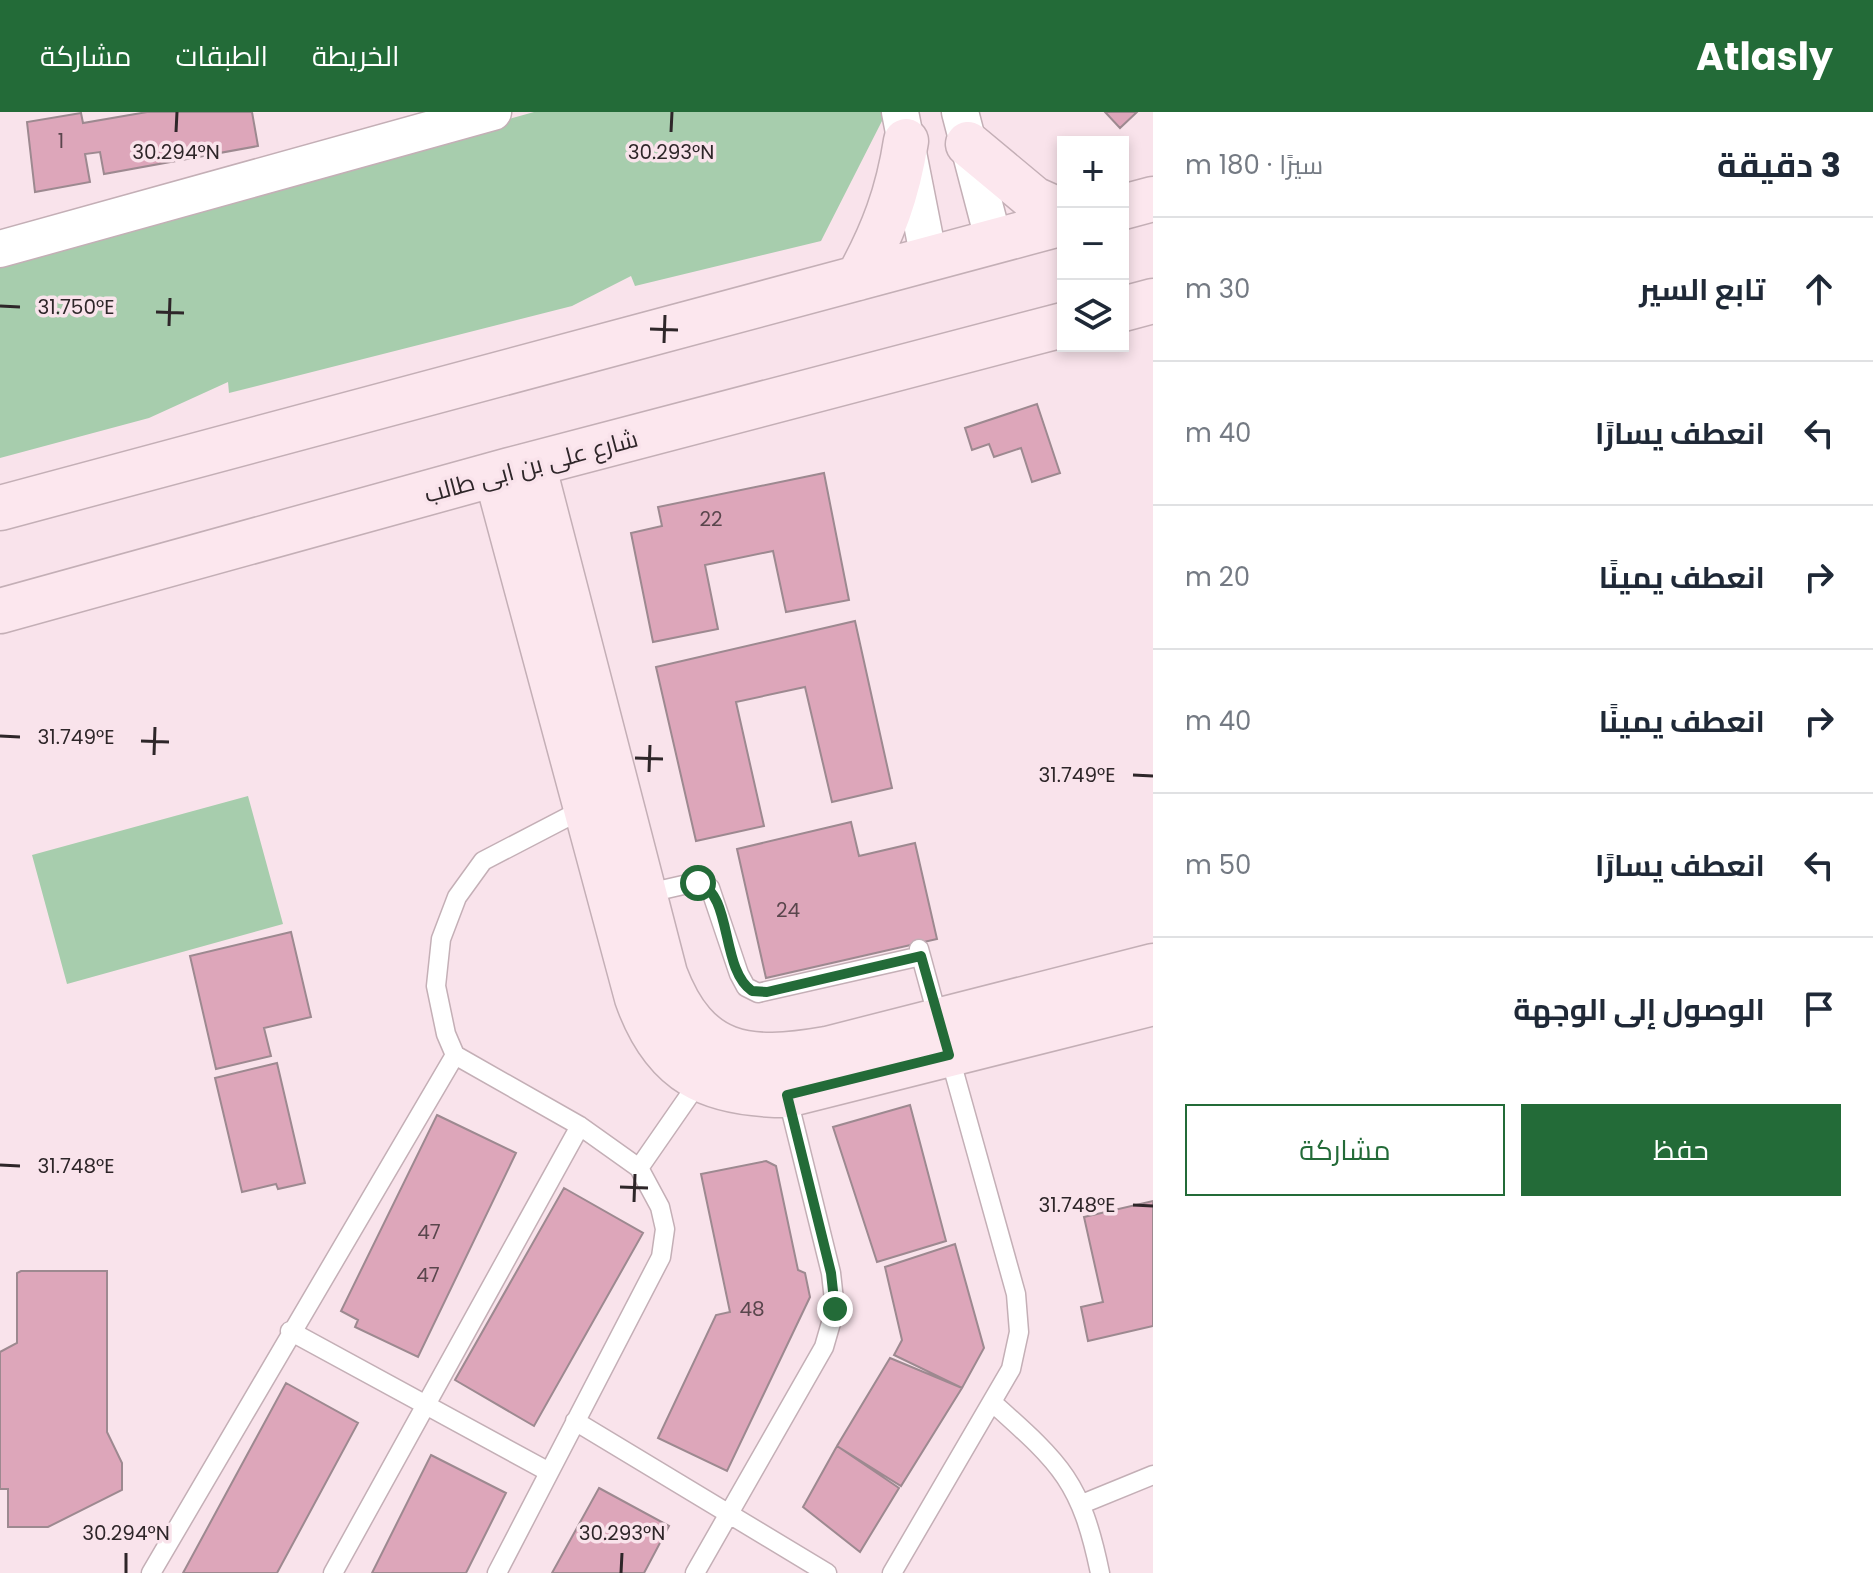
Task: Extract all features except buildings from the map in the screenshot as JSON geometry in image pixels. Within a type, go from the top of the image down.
[{"type":"street","points":[[0,249],[493,112]]},
{"type":"street","points":[[969,124],[1034,199],[1057,209]]},
{"type":"street","points":[[969,124],[994,242]]},
{"type":"street","points":[[903,127],[929,259]]},
{"type":"street","points":[[858,278],[888,218],[898,188],[903,127]]},
{"type":"street","points":[[1129,205],[1153,199]]},
{"type":"street","points":[[0,508],[1057,225]]},
{"type":"street","points":[[1129,307],[1153,301]]},
{"type":"street","name":"شارع على بن ابى طالب","points":[[0,611],[514,469],[1057,327]]},
{"type":"street","points":[[514,469],[587,807],[646,1023],[678,1065],[700,1080],[728,1091],[787,1095],[1153,966]]},
{"type":"street","points":[[514,469],[675,1002],[694,1026],[718,1044],[746,1055],[776,1058],[827,1049],[944,1038],[1153,1003]]},
{"type":"lane","points":[[497,1573],[661,1257],[665,1229],[660,1207],[639,1168],[580,1126],[455,1055],[446,1034],[436,986],[441,939],[457,897],[483,861],[587,807]]},
{"type":"lane","points":[[644,894],[692,883],[710,888],[739,974],[746,987],[758,993],[920,952],[1016,1294],[1019,1332],[1011,1369],[892,1573]]},
{"type":"lane","points":[[151,1573],[290,1331],[455,1055]]},
{"type":"lane","points":[[639,1168],[700,1080]]},
{"type":"lane","points":[[695,1573],[824,1347],[835,1309],[831,1273],[787,1095]]},
{"type":"lane","points":[[333,1573],[580,1126]]},
{"type":"lane","points":[[290,1331],[549,1472]]},
{"type":"lane","points":[[993,1403],[1058,1464],[1082,1504],[1100,1573]]},
{"type":"lane","points":[[575,1421],[827,1573]]},
{"type":"lane","points":[[1082,1504],[1153,1475]]},
{"type":"green space","points":[[534,112],[881,112],[883,119],[821,241],[635,286],[631,276],[572,306],[229,393],[228,382],[149,418],[0,458],[0,259]]},
{"type":"green space","points":[[248,796],[283,924],[67,984],[32,855]]},
{"type":"route","points":[[698,883],[710,888],[714,894],[742,981],[758,993],[921,956],[949,1055],[787,1095],[831,1273],[835,1309]]}]
